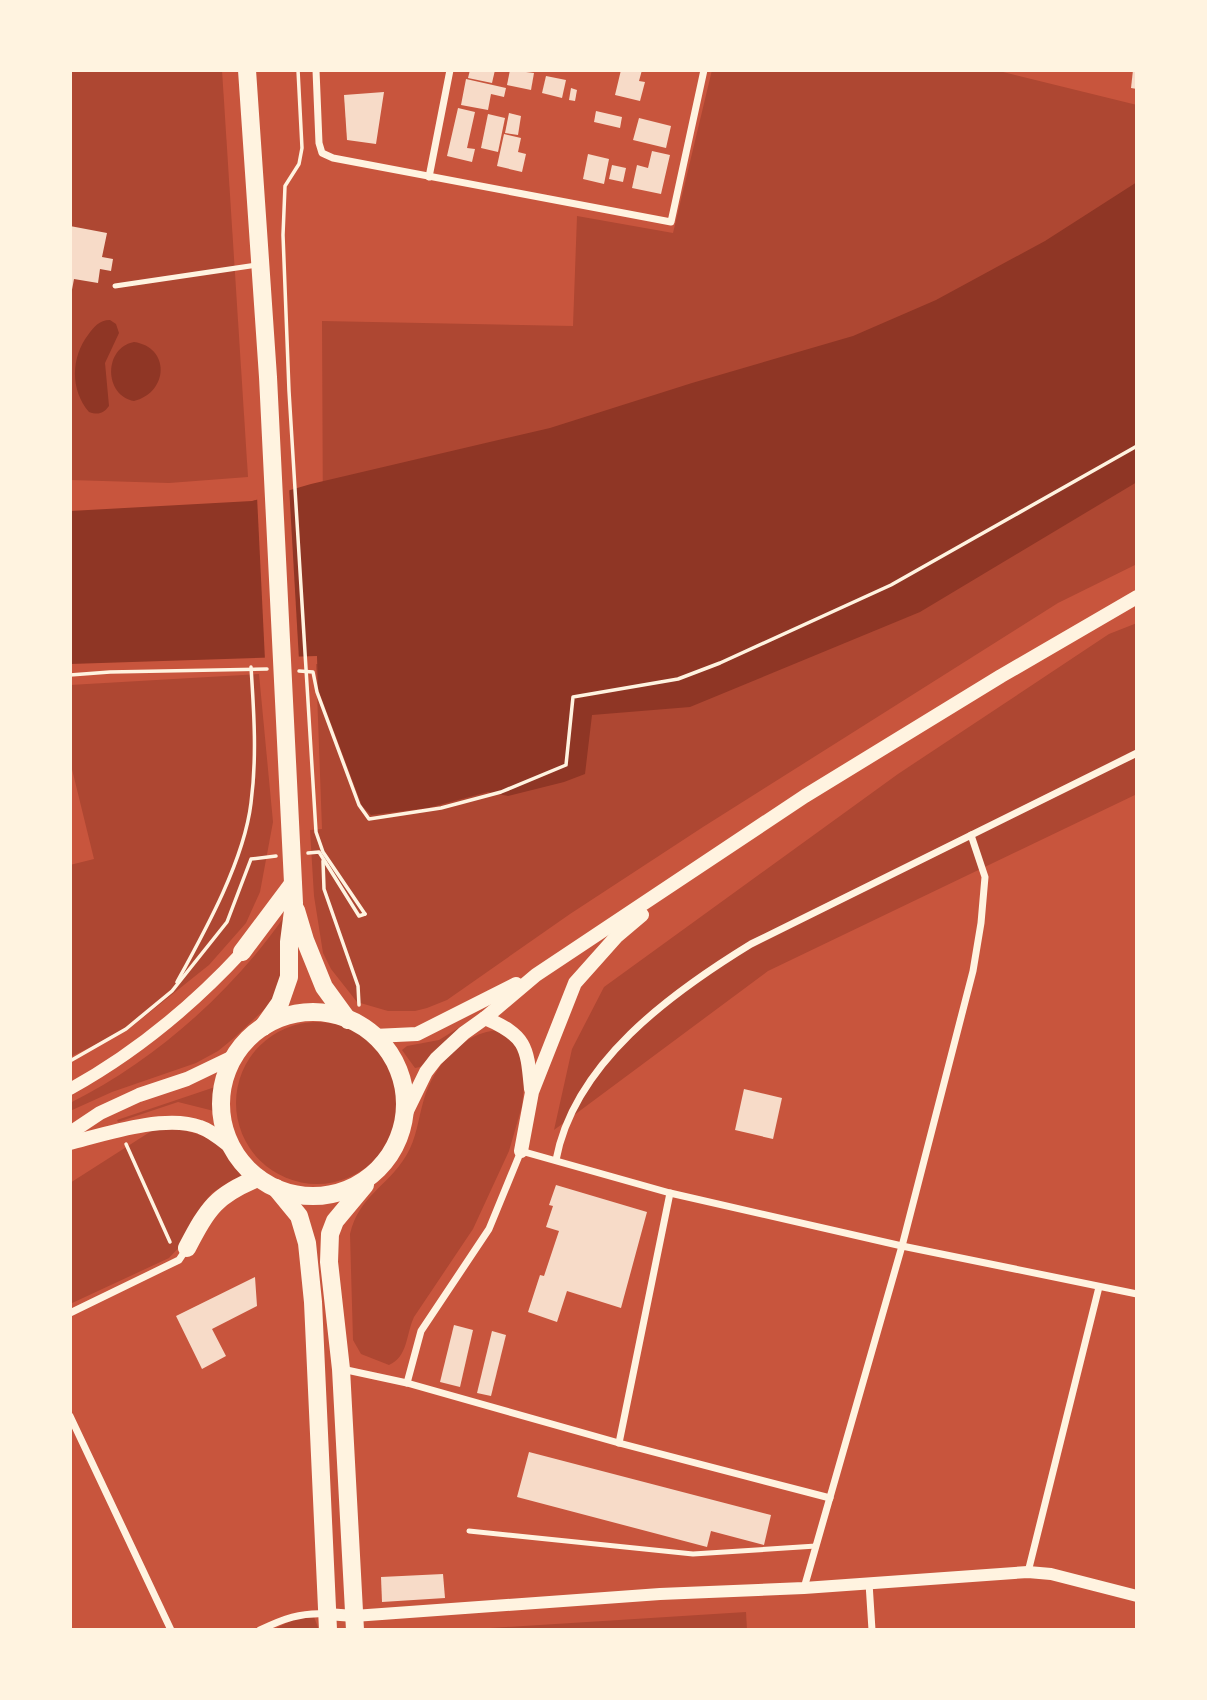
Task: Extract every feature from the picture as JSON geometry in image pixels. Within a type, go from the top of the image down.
[{"type":"main road","points":[[247,70],[268,377],[294,903],[289,942],[289,977],[280,1003],[263,1027]]},
{"type":"main road","points":[[355,1623],[341,1369],[329,1262],[330,1234],[335,1221],[393,1150],[404,1117],[426,1072],[464,1033],[536,975],[817,789],[1001,676],[1132,600]]},
{"type":"main road","points":[[521,1151],[532,1093],[575,983],[616,937],[682,879]]},
{"type":"main road","points":[[242,952],[293,884]]},
{"type":"main road","points":[[294,903],[324,987],[393,1059],[405,1102],[404,1117]]},
{"type":"main road","points":[[232,1148],[221,1104],[226,1074],[251,1036],[263,1027],[279,1019],[314,1012],[361,1027],[417,1034],[536,975]]},
{"type":"main road","points":[[485,1018],[507,1027],[522,1041],[528,1061],[532,1093]]},
{"type":"main road","points":[[70,1133],[100,1112],[187,1079],[237,1055]]},
{"type":"main road","points":[[70,1143],[136,1126],[186,1124],[202,1127],[232,1148],[258,1178],[290,1193],[318,1196],[346,1190],[371,1176]]},
{"type":"main road","points":[[183,1254],[206,1215],[224,1194],[258,1178]]},
{"type":"main road","points":[[276,1188],[299,1216],[307,1243],[313,1302],[328,1622]]},
{"type":"street","points":[[316,70],[319,143],[322,153],[333,158],[671,222],[704,70]]},
{"type":"street","points":[[429,177],[450,70]]},
{"type":"street","points":[[556,1160],[560,1136],[580,1093],[617,1048],[659,1008],[705,972],[751,944],[1137,753]]},
{"type":"street","points":[[804,1588],[902,1246],[972,971],[981,923],[985,877],[971,835]]},
{"type":"street","points":[[70,1089],[95,1075],[154,1033],[203,993],[242,952]]},
{"type":"street","points":[[407,1383],[421,1331],[431,1312],[460,1275],[489,1229],[521,1151],[670,1193],[902,1246],[1137,1294]]},
{"type":"street","points":[[619,1443],[670,1193]]},
{"type":"street","points":[[70,1313],[183,1254]]},
{"type":"street","points":[[1028,1572],[1099,1287]]},
{"type":"street","points":[[341,1369],[407,1383],[619,1443],[830,1498]]},
{"type":"street","points":[[70,1416],[171,1630]]},
{"type":"street","points":[[260,1630],[280,1620],[307,1612],[328,1622],[355,1623],[660,1594],[804,1588],[1028,1572],[1051,1574],[1137,1596]]},
{"type":"street","points":[[869,1583],[872,1630]]},
{"type":"lane","points":[[115,286],[260,265]]},
{"type":"lane","points":[[468,1531],[693,1554],[816,1546]]},
{"type":"path","points":[[298,70],[302,148],[299,164],[285,186],[283,234],[289,391],[316,832],[321,852],[324,889],[358,986],[361,1027]]},
{"type":"path","points":[[288,670],[313,672],[317,692],[359,805],[369,819],[442,808],[501,792],[566,765],[573,697],[678,679],[720,663],[891,585],[1137,446]]},
{"type":"path","points":[[172,991],[201,938],[239,852],[251,804],[256,733],[251,667]]},
{"type":"path","points":[[70,676],[251,667],[276,669]]},
{"type":"path","points":[[321,852],[365,914]]},
{"type":"path","points":[[70,1061],[126,1029],[172,991],[227,922],[251,859]]},
{"type":"path","points":[[119,1130],[183,1254]]},
{"type":"shaded area","points":[[70,70],[222,70],[248,477],[169,483],[70,480]]},
{"type":"shaded area","points":[[712,70],[995,70],[1137,105],[1137,206],[967,312],[323,533],[322,321],[573,326],[577,216],[673,233]]},
{"type":"shaded area","points":[[1137,182],[1137,482],[920,612],[690,707],[592,715],[585,774],[508,796],[488,792],[428,808],[371,815],[362,806],[318,689],[317,656],[70,664],[70,511],[252,501],[311,484],[550,428],[853,336],[936,300],[1045,241]]},
{"type":"shaded area","points":[[110,320],[116,324],[119,333],[105,363],[109,406],[102,412],[89,412],[78,394],[76,384],[78,353],[90,332],[100,323]]},
{"type":"shaded area","points":[[1137,334],[1137,564],[1058,603],[703,827],[570,914],[447,1000],[415,1011],[388,1011],[357,1002],[331,969],[323,953],[314,896],[310,830],[322,829],[316,664],[413,674]]},
{"type":"shaded area","points":[[134,342],[154,352],[161,370],[154,389],[134,401],[117,391],[111,372],[117,353]]},
{"type":"shaded area","points":[[1137,623],[1137,794],[768,971],[554,1130],[572,1049],[604,987],[898,774],[1109,634]]},
{"type":"shaded area","points":[[259,674],[273,822],[260,892],[246,923],[209,965],[130,1028],[70,1057],[70,865],[94,859],[70,761],[70,685]]},
{"type":"shaded area","points":[[284,917],[281,984],[269,1005],[234,1038],[196,1063],[112,1092],[70,1111],[70,1103],[131,1067],[188,1023],[240,972]]},
{"type":"shaded area","points":[[473,1019],[420,1067],[415,1068],[402,1050],[407,1046],[439,1040]]},
{"type":"shaded area","points":[[317,1022],[348,1028],[374,1046],[392,1072],[398,1103],[392,1134],[374,1160],[348,1178],[317,1184],[286,1178],[260,1160],[242,1134],[236,1103],[242,1072],[260,1046],[286,1028]]},
{"type":"shaded area","points":[[499,1030],[521,1050],[524,1086],[522,1106],[509,1151],[473,1229],[414,1317],[400,1357],[389,1365],[361,1354],[353,1340],[350,1234],[354,1221],[367,1201],[399,1167],[410,1149],[424,1099],[442,1063],[473,1037]]},
{"type":"shaded area","points":[[215,1087],[214,1111],[178,1102],[118,1122],[117,1120]]},
{"type":"shaded area","points":[[178,1129],[201,1135],[217,1144],[246,1175],[232,1180],[212,1193],[203,1204],[183,1243],[169,1258],[70,1304],[70,1183],[153,1130]]},
{"type":"shaded area","points":[[746,1612],[747,1630],[459,1630]]},
{"type":"shaded area","points":[[314,1617],[319,1630],[272,1630],[297,1618]]},
{"type":"pier","points":[[289,486],[299,660],[265,660],[257,496]]},
{"type":"building","points":[[470,70],[495,70],[492,83],[468,78]]},
{"type":"building","points":[[510,70],[534,73],[531,90],[507,85]]},
{"type":"building","points":[[621,70],[642,70],[639,81],[645,82],[640,101],[615,95]]},
{"type":"building","points":[[1133,70],[1137,70],[1137,89],[1131,88]]},
{"type":"building","points":[[546,76],[566,80],[562,98],[542,93]]},
{"type":"building","points":[[466,79],[506,88],[504,97],[491,94],[488,110],[461,105]]},
{"type":"building","points":[[571,88],[577,90],[575,101],[569,100]]},
{"type":"building","points":[[384,92],[376,144],[347,140],[344,95]]},
{"type":"building","points":[[458,108],[475,112],[467,148],[475,149],[472,162],[447,156]]},
{"type":"building","points":[[596,111],[622,117],[620,128],[594,122]]},
{"type":"building","points":[[509,113],[521,116],[518,135],[505,133]]},
{"type":"building","points":[[488,114],[505,118],[498,152],[481,148]]},
{"type":"building","points":[[639,118],[671,126],[666,148],[633,140]]},
{"type":"building","points":[[504,134],[521,138],[518,152],[526,154],[522,172],[497,166]]},
{"type":"building","points":[[652,151],[670,155],[661,194],[632,188],[637,165],[648,168]]},
{"type":"building","points":[[588,154],[609,159],[604,184],[583,179]]},
{"type":"building","points":[[612,165],[626,168],[623,182],[609,179]]},
{"type":"building","points":[[70,226],[107,233],[102,257],[113,259],[111,271],[100,269],[98,283],[74,279],[71,295]]},
{"type":"building","points":[[744,1089],[782,1098],[773,1139],[735,1130]]},
{"type":"building","points":[[556,1185],[647,1212],[621,1308],[567,1291],[557,1322],[528,1312],[559,1231],[546,1227],[553,1206],[549,1205]]},
{"type":"building","points":[[255,1277],[257,1306],[212,1329],[226,1356],[202,1369],[176,1316]]},
{"type":"building","points":[[454,1325],[473,1330],[460,1387],[440,1382]]},
{"type":"building","points":[[492,1331],[506,1335],[491,1396],[477,1393]]},
{"type":"building","points":[[529,1452],[771,1515],[764,1545],[711,1531],[707,1547],[517,1497]]},
{"type":"building","points":[[443,1574],[445,1598],[382,1602],[381,1577]]}]
